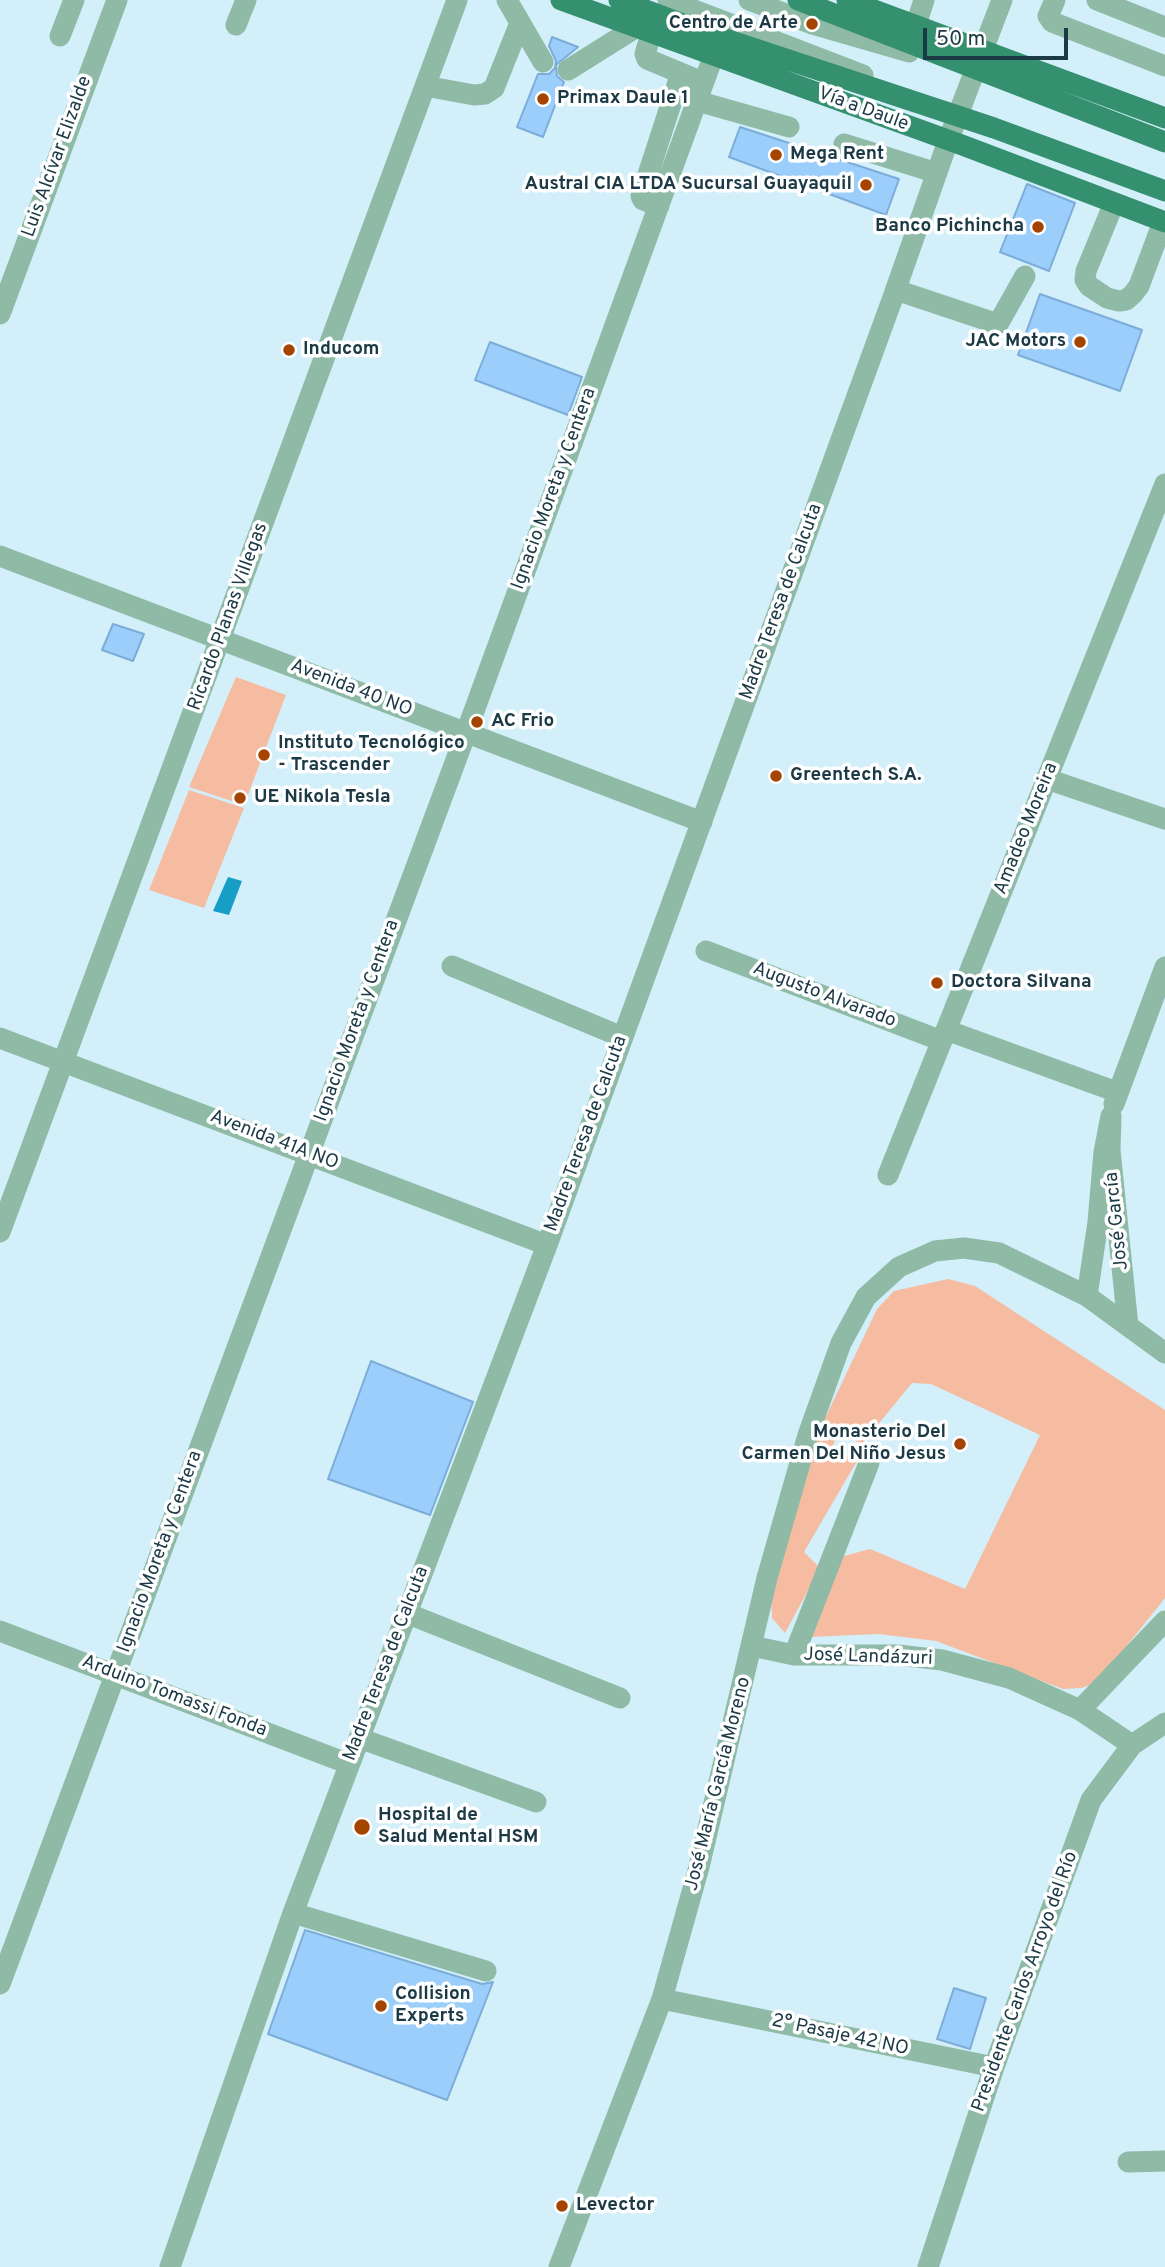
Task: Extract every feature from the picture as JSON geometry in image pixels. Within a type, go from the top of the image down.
[{"type":"main road","name":"Vía a Daule","points":[[561,0],[1164,222]]},
{"type":"main road","name":"Vía a Daule","points":[[619,0],[704,32],[994,128],[1165,191]]},
{"type":"main road","points":[[798,0],[1165,142]]},
{"type":"main road","points":[[848,0],[874,4],[916,25],[1165,118]]},
{"type":"main road","points":[[955,143],[994,128]]},
{"type":"street","points":[[60,36],[74,0]]},
{"type":"street","name":"Luis Alcívar Elizalde","points":[[0,314],[117,0]]},
{"type":"street","points":[[236,25],[246,0]]},
{"type":"street","points":[[507,0],[543,61]]},
{"type":"street","name":"Vía a Daule","points":[[668,0],[877,80],[957,116]]},
{"type":"street","points":[[749,0],[812,24],[975,70]]},
{"type":"street","points":[[916,25],[924,0]]},
{"type":"street","name":"Madre Teresa de Calcuta","points":[[170,2267],[293,1913],[547,1245],[937,173],[955,143],[957,116],[1002,0]]},
{"type":"street","points":[[1055,0],[1048,16],[1052,22],[1165,66]]},
{"type":"street","points":[[1097,0],[1165,27]]},
{"type":"street","name":"Ricardo Planas Villegas","points":[[0,1232],[425,86],[450,2]]},
{"type":"street","points":[[425,86],[474,95],[485,94],[494,88],[520,23]]},
{"type":"street","points":[[568,70],[643,31],[647,59],[681,73],[701,91],[789,127]]},
{"type":"street","name":"Ignacio Moreta y Centera","points":[[0,1984],[466,733],[713,57]]},
{"type":"street","points":[[659,206],[643,200],[641,195],[681,73]]},
{"type":"street","points":[[844,144],[937,173]]},
{"type":"street","points":[[1114,203],[1086,271],[1085,280],[1089,286],[1107,298],[1119,301],[1133,295],[1164,222]]},
{"type":"street","points":[[894,295],[998,324],[1025,276]]},
{"type":"street","points":[[894,295],[967,326]]},
{"type":"street","name":"Amadeo Moreira","points":[[888,1175],[1047,779],[1156,531],[1165,484]]},
{"type":"street","name":"Avenida 40 NO","points":[[0,556],[702,822]]},
{"type":"street","points":[[1047,779],[1165,819]]},
{"type":"street","name":"Augusto Alvarado","points":[[706,951],[1117,1093]]},
{"type":"street","points":[[452,967],[621,1037]]},
{"type":"street","name":"José García","points":[[1087,1296],[1098,1222],[1104,1152],[1111,1116],[1117,1093],[1165,967]]},
{"type":"street","name":"Avenida 41A NO","points":[[0,1038],[547,1245]]},
{"type":"street","name":"José García","points":[[1111,1116],[1110,1150],[1128,1326]]},
{"type":"street","name":"José María García Moreno","points":[[559,2267],[662,1999],[699,1867],[767,1578],[808,1435],[841,1343],[866,1297],[899,1266],[935,1251],[964,1248],[999,1253],[1087,1296],[1165,1353]]},
{"type":"street","points":[[794,1655],[869,1463]]},
{"type":"street","points":[[406,1613],[620,1698]]},
{"type":"street","points":[[1080,1710],[1165,1621]]},
{"type":"street","name":"Arduino Tomassi Fonda","points":[[0,1632],[349,1763]]},
{"type":"street","name":"José Landázuri","points":[[752,1646],[794,1655],[898,1655],[942,1660],[1009,1678],[1080,1710],[1132,1745]]},
{"type":"street","name":"Presidente Carlos Arroyo del Río","points":[[928,2267],[994,2067],[1091,1800],[1132,1745],[1165,1723]]},
{"type":"street","points":[[359,1738],[536,1802]]},
{"type":"street","points":[[293,1913],[486,1971]]},
{"type":"street","name":"2° Pasaje 42 NO","points":[[662,1999],[994,2067]]},
{"type":"street","points":[[1128,2162],[1165,2161]]},
{"type":"shaded area","points":[[236,677],[286,695],[244,805],[189,787]]},
{"type":"shaded area","points":[[189,790],[244,808],[204,908],[149,890]]},
{"type":"shaded area","points":[[948,1279],[975,1286],[1165,1410],[1165,1598],[1097,1683],[1081,1688],[1063,1689],[936,1641],[879,1634],[808,1637],[840,1557],[870,1549],[965,1589],[1040,1435],[931,1384],[912,1383],[862,1444],[839,1433],[832,1447],[857,1461],[804,1552],[820,1568],[785,1633],[772,1618],[771,1591],[809,1452],[877,1309],[894,1291]]},
{"type":"water","points":[[228,877],[242,881],[229,915],[213,911]]},
{"type":"building","name":"Primax Daule 1","points":[[552,37],[578,47],[556,65],[557,76],[564,82],[543,137],[517,127],[538,74],[549,74],[555,68],[556,61],[549,46]]},
{"type":"building","points":[[740,127],[899,179],[886,215],[729,157]]},
{"type":"building","name":"Banco Pichincha","points":[[1027,184],[1075,203],[1049,271],[1000,252]]},
{"type":"building","name":"JAC Motors","points":[[1040,294],[1142,330],[1120,391],[1018,355]]},
{"type":"building","points":[[490,342],[582,377],[568,415],[475,380]]},
{"type":"building","points":[[113,624],[144,634],[133,661],[102,650]]},
{"type":"building","points":[[371,1361],[473,1402],[430,1515],[328,1479]]},
{"type":"building","name":"Collision Experts","points":[[305,1930],[482,1984],[493,1982],[447,2100],[268,2034]]},
{"type":"building","points":[[954,1988],[986,1998],[970,2049],[937,2039]]},
{"type":"place","name":"Centro de Arte","points":[[812,24]]},
{"type":"place","name":"Primax Daule 1","points":[[543,99]]},
{"type":"place","name":"Mega Rent","points":[[776,155]]},
{"type":"place","name":"Austral CIA LTDA Sucursal Guayaquil","points":[[866,185]]},
{"type":"place","name":"Banco Pichincha","points":[[1038,227]]},
{"type":"place","name":"JAC Motors","points":[[1080,342]]},
{"type":"place","name":"Inducom","points":[[289,350]]},
{"type":"place","name":"AC Frio","points":[[477,722]]},
{"type":"place","name":"Instituto Tecnológico - Trascender","points":[[264,755]]},
{"type":"place","name":"Greentech S.A.","points":[[776,776]]},
{"type":"place","name":"UE Nikola Tesla","points":[[240,798]]},
{"type":"place","name":"Doctora Silvana","points":[[937,983]]},
{"type":"place","name":"Monasterio Del Carmen Del Niño Jesus","points":[[960,1444]]},
{"type":"place","name":"Hospital de Salud Mental HSM","points":[[362,1827]]},
{"type":"place","name":"Collision Experts","points":[[381,2006]]},
{"type":"place","name":"Levector","points":[[562,2206]]}]
